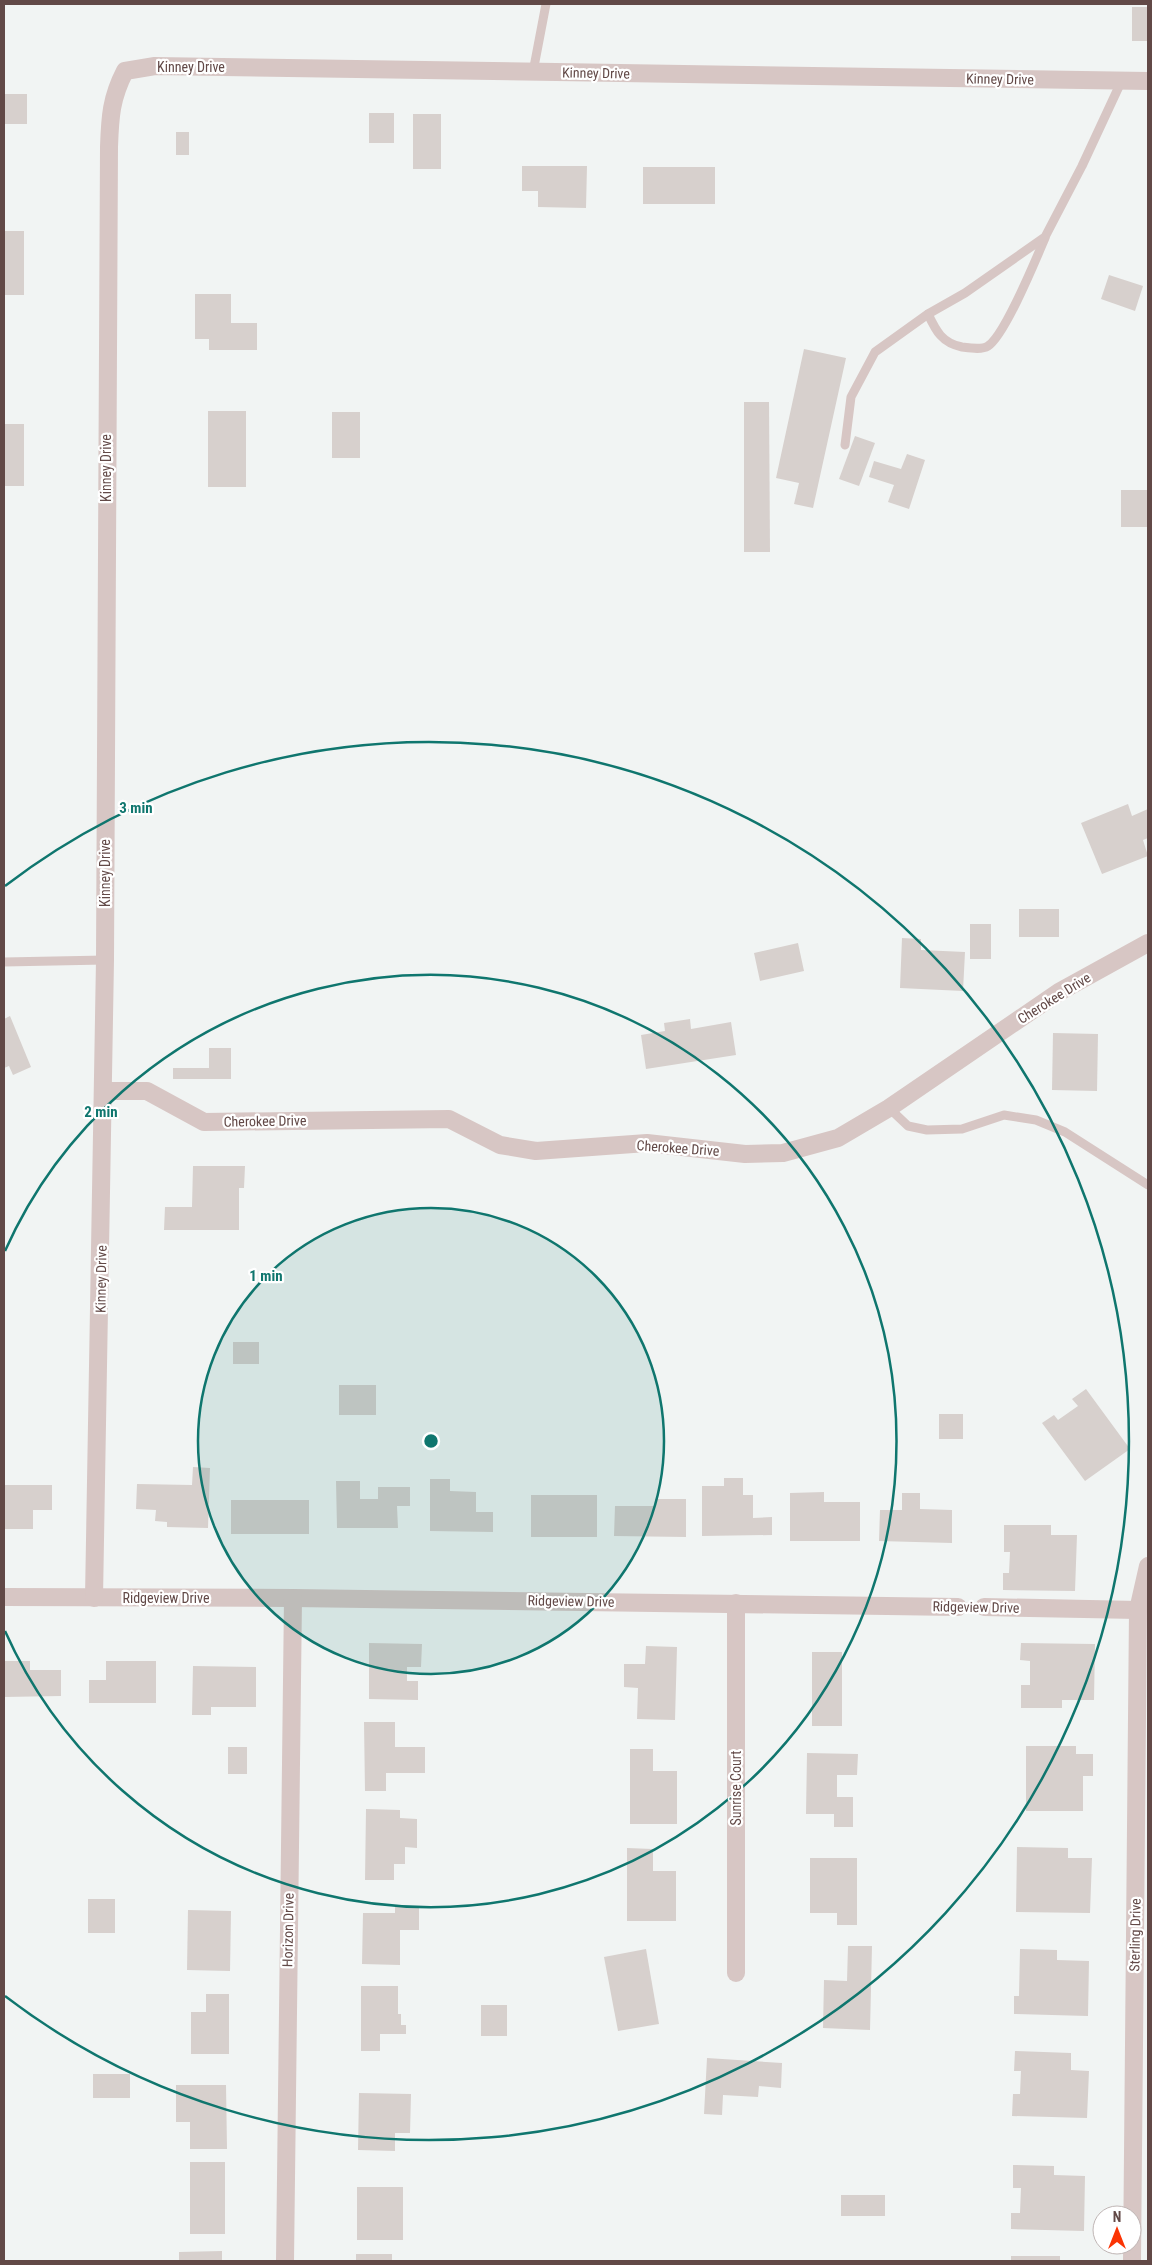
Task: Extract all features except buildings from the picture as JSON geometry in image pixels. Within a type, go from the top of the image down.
[{"type":"street","name":"Kinney Drive","points":[[94,1598],[105,960],[108,166],[110,110],[115,90],[126,72],[155,66],[1148,81]]},
{"type":"street","name":"Cherokee Drive","points":[[103,1091],[147,1091],[204,1122],[449,1119],[500,1145],[536,1151],[647,1143],[745,1154],[783,1153],[838,1138],[889,1108],[1059,992],[1148,943]]},
{"type":"street","name":"Sterling Drive","points":[[1132,2261],[1141,2127],[1142,1827],[1138,1610],[1148,1566]]},
{"type":"street","name":"Ridgeview Drive","points":[[4,1597],[293,1598],[958,1606]]},
{"type":"street","name":"Horizon Drive","points":[[286,2261],[293,1598]]},
{"type":"street","name":"Sunrise Court","points":[[736,1603],[736,1973]]},
{"type":"street","name":"Ridgeview Drive","points":[[984,1607],[1138,1610]]},
{"type":"lane","points":[[533,72],[546,4]]},
{"type":"lane","points":[[928,314],[938,334],[951,345],[986,348],[995,340],[1026,281],[1122,80]]},
{"type":"lane","points":[[845,444],[851,397],[875,352],[928,314],[965,293],[1045,238]]},
{"type":"lane","points":[[4,962],[105,960]]},
{"type":"lane","points":[[889,1108],[908,1126],[926,1130],[962,1129],[1004,1115],[1036,1120],[1065,1132],[1148,1185]]},
{"type":"lane","name":"Ridgeview Drive","points":[[958,1606],[984,1607]]}]
